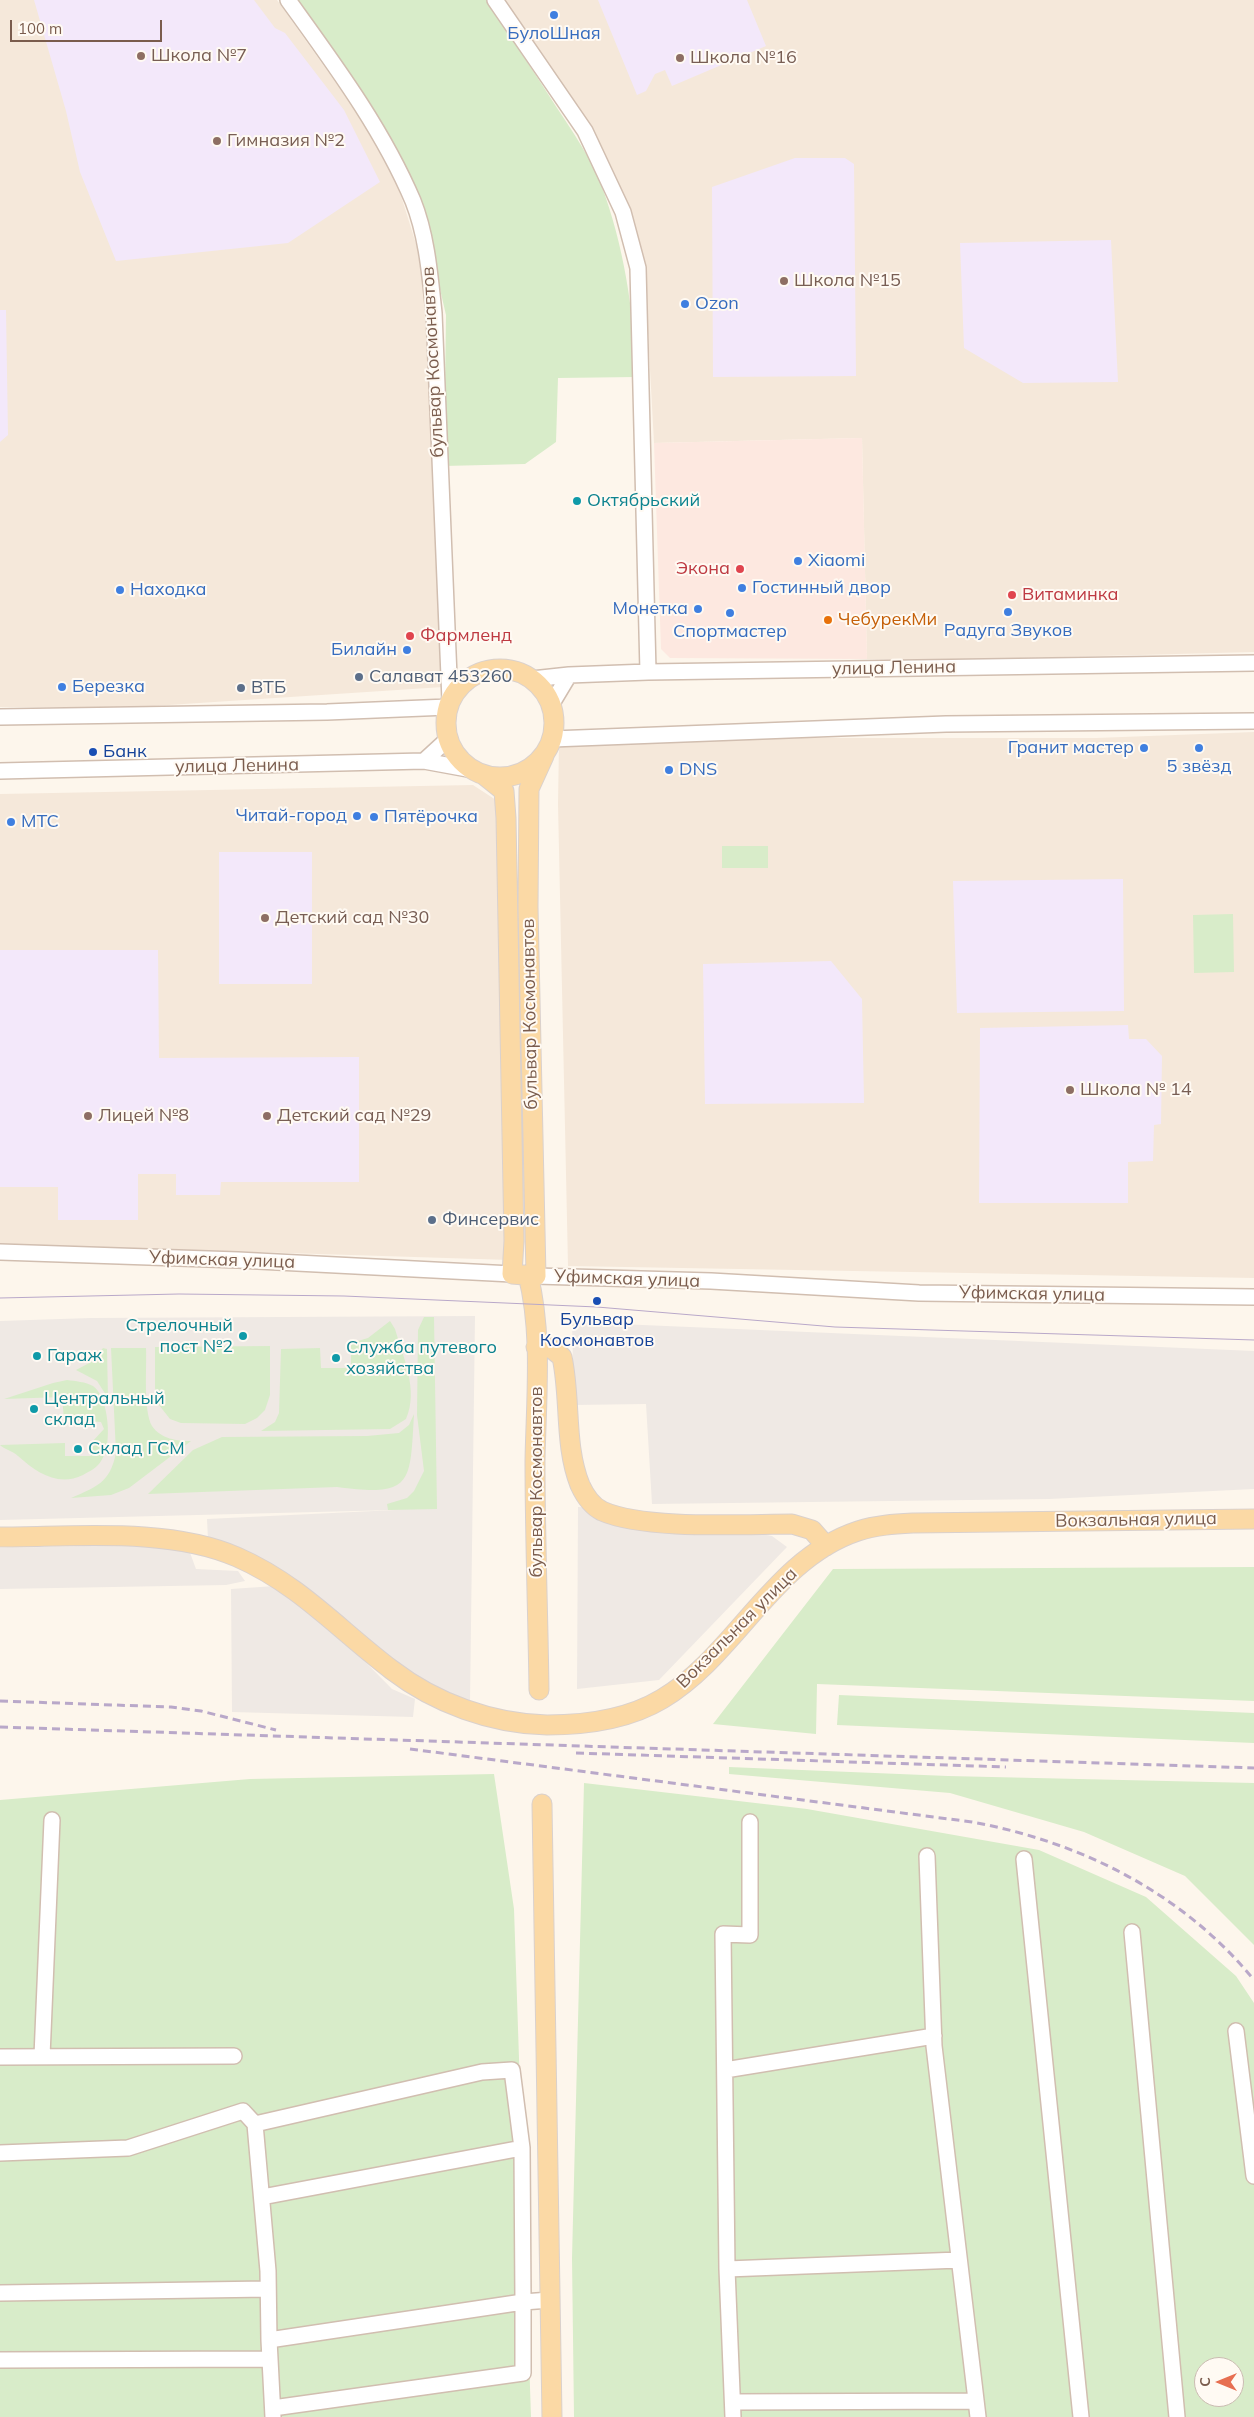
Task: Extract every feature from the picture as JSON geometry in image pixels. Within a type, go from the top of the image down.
[{"type":"main road","points":[[479,773],[462,762],[453,751],[448,739],[446,719],[449,704],[464,682],[486,670],[510,669],[532,679],[544,691],[551,705],[554,722],[548,747]]},
{"type":"main road","name":"улица Ленина","points":[[479,773],[501,778],[517,775],[532,767],[548,747]]},
{"type":"main road","name":"бульвар Космонавтов","points":[[525,1275],[529,789],[548,747]]},
{"type":"main road","name":"бульвар Космонавтов","points":[[479,773],[504,790],[506,818],[514,1231],[525,1275],[534,1298],[536,1347],[535,1470],[539,1690]]},
{"type":"main road","points":[[536,1347],[551,1348],[562,1357],[576,1470],[586,1497],[601,1510],[630,1518],[659,1522],[792,1524],[812,1530],[826,1546]]},
{"type":"main road","name":"Вокзальная улица","points":[[0,1537],[163,1538],[210,1547],[236,1556],[288,1584],[310,1600],[393,1671],[424,1690],[484,1715],[524,1724],[546,1725],[613,1719],[636,1712],[661,1700],[695,1674],[783,1580],[826,1546],[859,1531],[902,1524],[1254,1519]]},
{"type":"main road","points":[[542,1804],[552,2417]]},
{"type":"street","name":"бульвар Космонавтов","points":[[288,0],[373,122],[413,202],[427,258],[434,313],[449,704]]},
{"type":"street","points":[[495,0],[585,132],[623,212],[638,268],[648,672]]},
{"type":"street","name":"улица Ленина","points":[[532,679],[569,675],[648,672],[1254,663]]},
{"type":"street","points":[[551,705],[569,675]]},
{"type":"street","points":[[0,717],[327,712],[449,704]]},
{"type":"street","points":[[548,747],[946,724],[1254,721]]},
{"type":"street","points":[[424,761],[448,739]]},
{"type":"street","name":"улица Ленина","points":[[0,771],[424,761],[479,773]]},
{"type":"street","name":"Уфимская улица","points":[[0,1252],[238,1260],[525,1275],[711,1281],[919,1293],[1254,1298]]},
{"type":"street","points":[[42,2056],[52,1820]]},
{"type":"street","points":[[750,1822],[750,1935],[723,1934],[727,2269],[733,2410],[975,2402]]},
{"type":"street","points":[[927,1856],[934,2036],[958,2260],[978,2417]]},
{"type":"street","points":[[1024,1859],[1081,2417]]},
{"type":"street","points":[[1132,1932],[1177,2417]]},
{"type":"street","points":[[1236,2031],[1254,2176]]},
{"type":"street","points":[[725,2070],[934,2036]]},
{"type":"street","points":[[0,2057],[234,2056]]},
{"type":"street","points":[[0,2153],[128,2148],[244,2111],[255,2124],[268,2289],[273,2412],[523,2373],[522,2148],[512,2070],[482,2072],[255,2124]]},
{"type":"street","points":[[262,2197],[522,2148]]},
{"type":"street","points":[[727,2269],[958,2260]]},
{"type":"street","points":[[0,2293],[268,2289]]},
{"type":"street","points":[[269,2340],[523,2302],[550,2300]]},
{"type":"street","points":[[0,2360],[270,2359]]},
{"type":"shaded area","points":[[0,0],[277,0],[368,128],[397,183],[417,247],[424,293],[443,687],[138,707],[0,707]]},
{"type":"shaded area","name":"Гимназия №2","points":[[34,0],[254,0],[275,28],[285,33],[344,110],[380,182],[288,243],[116,261],[80,172],[66,111]]},
{"type":"shaded area","points":[[503,0],[1254,0],[1254,652],[943,660],[867,659],[862,438],[654,443],[647,314],[639,262],[626,211]]},
{"type":"shaded area","name":"Школа №16","points":[[598,0],[747,0],[766,46],[672,86],[665,70],[655,74],[646,91],[637,95]]},
{"type":"shaded area","name":"Школа №15","points":[[795,158],[845,158],[854,164],[856,376],[713,377],[712,187]]},
{"type":"shaded area","points":[[1111,240],[1118,382],[1023,383],[964,348],[960,243]]},
{"type":"shaded area","points":[[0,310],[6,310],[8,435],[0,442]]},
{"type":"shaded area","points":[[862,438],[867,659],[670,658],[661,649],[654,443]]},
{"type":"shaded area","points":[[1254,732],[1254,1278],[568,1266],[558,804],[559,744],[803,738],[1096,738]]},
{"type":"shaded area","points":[[473,785],[499,802],[510,1260],[0,1244],[0,794]]},
{"type":"shaded area","name":"Детский сад №30","points":[[219,852],[312,852],[312,984],[219,984]]},
{"type":"shaded area","points":[[1123,879],[1124,1011],[957,1013],[953,881]]},
{"type":"shaded area","name":"Лицей №8","points":[[0,950],[158,950],[159,1058],[359,1057],[359,1182],[221,1182],[220,1195],[176,1195],[176,1174],[138,1174],[138,1220],[58,1220],[58,1187],[0,1187]]},
{"type":"shaded area","points":[[831,961],[862,999],[864,1103],[705,1104],[703,964]]},
{"type":"shaded area","name":"Школа № 14","points":[[1128,1025],[1129,1039],[1146,1039],[1162,1056],[1161,1124],[1154,1125],[1153,1161],[1128,1162],[1128,1203],[979,1203],[980,1028]]},
{"type":"shaded area","points":[[475,1316],[470,1702],[422,1685],[208,1540],[207,1519],[395,1510],[0,1520],[0,1321],[91,1318]]},
{"type":"shaded area","points":[[572,1322],[1254,1351],[1254,1489],[1049,1499],[652,1504],[646,1404],[574,1405]]},
{"type":"shaded area","points":[[578,1507],[608,1509],[631,1529],[729,1528],[772,1536],[787,1547],[659,1680],[577,1689]]},
{"type":"shaded area","points":[[167,1544],[189,1550],[196,1569],[238,1571],[245,1581],[226,1585],[0,1589],[0,1548]]},
{"type":"shaded area","points":[[275,1586],[327,1623],[392,1689],[415,1699],[413,1717],[232,1712],[231,1589]]},
{"type":"green space","points":[[294,0],[486,0],[592,164],[609,207],[622,255],[633,328],[636,377],[558,378],[556,442],[525,464],[444,466],[446,315],[423,216],[397,152],[371,106]]},
{"type":"green space","points":[[722,846],[768,846],[768,868],[722,868]]},
{"type":"green space","points":[[1233,914],[1234,972],[1194,973],[1193,915]]},
{"type":"green space","points":[[424,1317],[434,1317],[437,1509],[388,1510],[387,1504],[407,1498],[414,1491],[424,1471],[417,1415],[418,1330]]},
{"type":"green space","points":[[390,1321],[395,1329],[402,1351],[410,1385],[410,1408],[406,1419],[390,1429],[261,1431],[275,1422],[279,1413],[281,1349],[320,1348],[321,1368],[351,1368],[351,1343],[368,1338]]},
{"type":"green space","points":[[270,1346],[270,1395],[265,1410],[257,1418],[245,1424],[181,1423],[170,1419],[159,1405],[155,1388],[155,1347]]},
{"type":"green space","points":[[103,1348],[107,1349],[108,1398],[97,1381],[76,1370],[93,1361]]},
{"type":"green space","points":[[111,1348],[146,1348],[146,1399],[152,1426],[160,1434],[175,1440],[191,1441],[129,1488],[111,1495],[71,1498],[95,1487],[106,1478],[116,1453]]},
{"type":"green space","points":[[67,1380],[93,1386],[103,1400],[108,1422],[107,1444],[105,1454],[93,1469],[74,1478],[56,1479],[40,1473],[16,1454],[0,1445],[65,1443],[65,1456],[91,1456],[91,1443],[104,1429],[101,1422],[64,1419],[62,1397],[4,1399]]},
{"type":"green space","points":[[414,1414],[408,1470],[402,1480],[394,1487],[381,1490],[337,1487],[148,1494],[193,1450],[222,1437],[367,1436],[399,1433],[409,1425]]},
{"type":"green space","points":[[1254,1567],[1254,1701],[817,1684],[816,1734],[713,1724],[833,1569]]},
{"type":"green space","points":[[839,1695],[1254,1713],[1254,1743],[837,1725]]},
{"type":"green space","points":[[729,1767],[948,1776],[1254,1783],[1254,1945],[1185,1876],[1084,1832],[950,1793],[729,1774]]},
{"type":"green space","points":[[494,1774],[514,1909],[531,2417],[0,2417],[0,1800],[250,1779]]},
{"type":"green space","points":[[584,1783],[807,1809],[1039,1850],[1146,1897],[1236,1976],[1254,2003],[1254,2417],[574,2417],[572,2258]]},
{"type":"tram line","points":[[0,1298],[179,1294],[344,1296],[597,1307],[835,1327],[1254,1340]]},
{"type":"railway","points":[[0,1701],[171,1707],[201,1711],[276,1730]]},
{"type":"railway","points":[[0,1727],[1254,1768]]},
{"type":"railway","points":[[410,1749],[972,1822],[1012,1831],[1052,1843],[1090,1858],[1127,1876],[1162,1897],[1195,1921],[1226,1949],[1254,1980]]},
{"type":"railway","points":[[576,1753],[1006,1767]]},
{"type":"place","name":"БулоШная","points":[[554,15]]},
{"type":"place","name":"Школа №7","points":[[141,56]]},
{"type":"place","name":"Школа №16","points":[[680,58]]},
{"type":"place","name":"Гимназия №2","points":[[217,141]]},
{"type":"place","name":"Школа №15","points":[[784,281]]},
{"type":"place","name":"Ozon","points":[[685,304]]},
{"type":"place","name":"Октябрьский","points":[[577,501]]},
{"type":"place","name":"Xiaomi","points":[[798,561]]},
{"type":"place","name":"Экона","points":[[740,569]]},
{"type":"place","name":"Гостинный двор","points":[[742,588]]},
{"type":"place","name":"Находка","points":[[120,590]]},
{"type":"place","name":"Витаминка","points":[[1012,595]]},
{"type":"place","name":"Монетка","points":[[698,609]]},
{"type":"place","name":"Радуга Звуков","points":[[1008,612]]},
{"type":"place","name":"Спортмастер","points":[[730,613]]},
{"type":"place","name":"ЧебурекМи","points":[[828,620]]},
{"type":"place","name":"Фармленд","points":[[410,636]]},
{"type":"place","name":"Билайн","points":[[407,650]]},
{"type":"place","name":"Салават 453260","points":[[359,677]]},
{"type":"place","name":"Березка","points":[[62,687]]},
{"type":"place","name":"ВТБ","points":[[241,688]]},
{"type":"place","name":"Гранит мастер","points":[[1144,748]]},
{"type":"place","name":"5 звёзд","points":[[1199,748]]},
{"type":"place","name":"Банк","points":[[93,752]]},
{"type":"place","name":"DNS","points":[[669,770]]},
{"type":"place","name":"Читай-город","points":[[357,816]]},
{"type":"place","name":"Пятёрочка","points":[[374,817]]},
{"type":"place","name":"МТС","points":[[11,822]]},
{"type":"place","name":"Детский сад №30","points":[[265,918]]},
{"type":"place","name":"Школа № 14","points":[[1070,1090]]},
{"type":"place","name":"Лицей №8","points":[[88,1116]]},
{"type":"place","name":"Детский сад №29","points":[[267,1116]]},
{"type":"place","name":"Финсервис","points":[[432,1220]]},
{"type":"place","name":"Бульвар Космонавтов","points":[[597,1301]]},
{"type":"place","name":"Стрелочный пост №2","points":[[243,1336]]},
{"type":"place","name":"Гараж","points":[[37,1356]]},
{"type":"place","name":"Служба путевого хозяйства","points":[[336,1358]]},
{"type":"place","name":"Центральный склад","points":[[34,1409]]},
{"type":"place","name":"Склад ГСМ","points":[[78,1449]]}]
